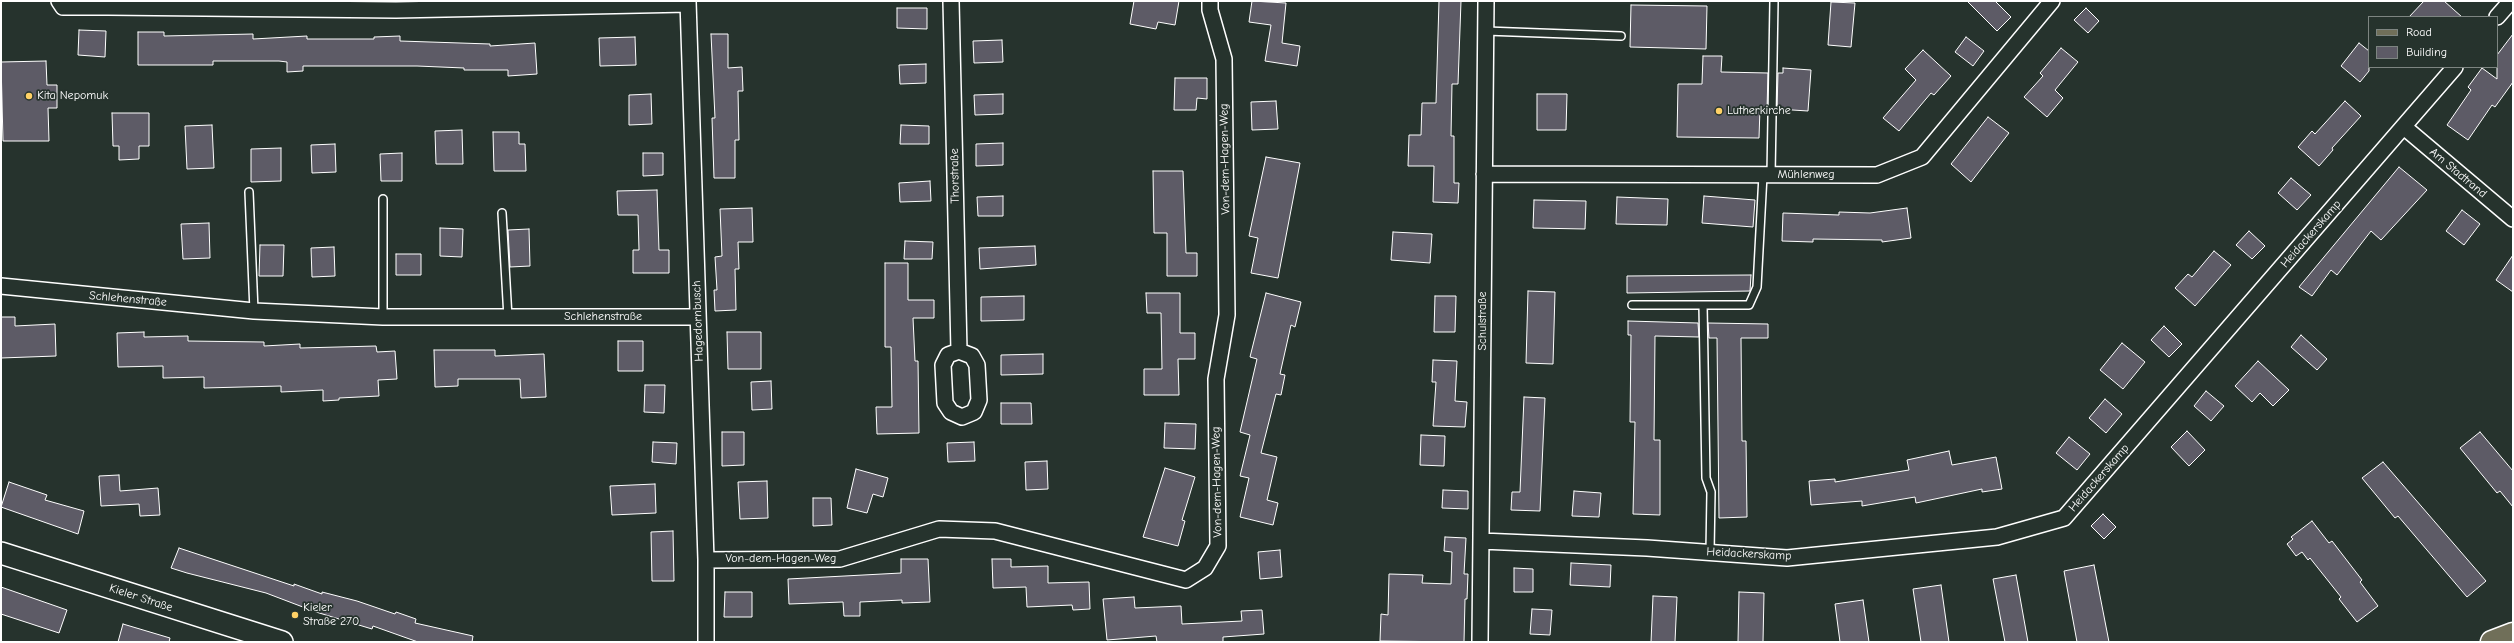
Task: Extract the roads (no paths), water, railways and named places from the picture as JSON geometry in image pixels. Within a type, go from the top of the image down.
[{"type":"main road","name":"Kieler Straße","points":[[1,553],[282,642]]},
{"type":"main road","points":[[2492,642],[2513,634]]},
{"type":"street","points":[[58,1],[63,8],[108,4],[396,5],[688,3]]},
{"type":"street","name":"Thorstraße","points":[[951,1],[960,351]]},
{"type":"street","name":"Von-dem-Hagen-Weg","points":[[706,560],[840,559],[939,529],[995,530],[1186,580],[1205,568],[1218,546],[1216,379],[1227,315],[1224,59],[1210,10],[1210,1]]},
{"type":"street","name":"Schulstraße","points":[[1480,642],[1486,1]]},
{"type":"street","name":"Mühlenweg","points":[[1484,174],[1877,175],[1922,157],[2052,1]]},
{"type":"street","points":[[2498,16],[2511,1]]},
{"type":"street","name":"Hagedornbusch","points":[[688,3],[706,560],[706,642]]},
{"type":"street","name":"Heidackerskamp","points":[[1481,541],[1710,552],[1787,558],[1997,537],[2064,518],[2454,68]]},
{"type":"street","name":"Am Stadtrand","points":[[2404,127],[2513,219]]},
{"type":"street","name":"Schlehenstraße","points":[[1,286],[254,311],[383,317],[698,317]]},
{"type":"lane","points":[[1632,305],[1749,305],[1753,299],[1760,262],[1767,175],[1774,1]]},
{"type":"lane","points":[[1486,31],[1621,36]]},
{"type":"lane","points":[[249,192],[254,311]]},
{"type":"lane","points":[[383,199],[383,317]]},
{"type":"lane","points":[[502,213],[508,318]]},
{"type":"lane","points":[[1703,305],[1706,478],[1711,492],[1710,552]]},
{"type":"place","name":"Kita Nepomuk","points":[[29,96]]},
{"type":"place","name":"Lutherkirche","points":[[1719,111]]},
{"type":"place","name":"Kieler Straße 270","points":[[295,615]]}]
